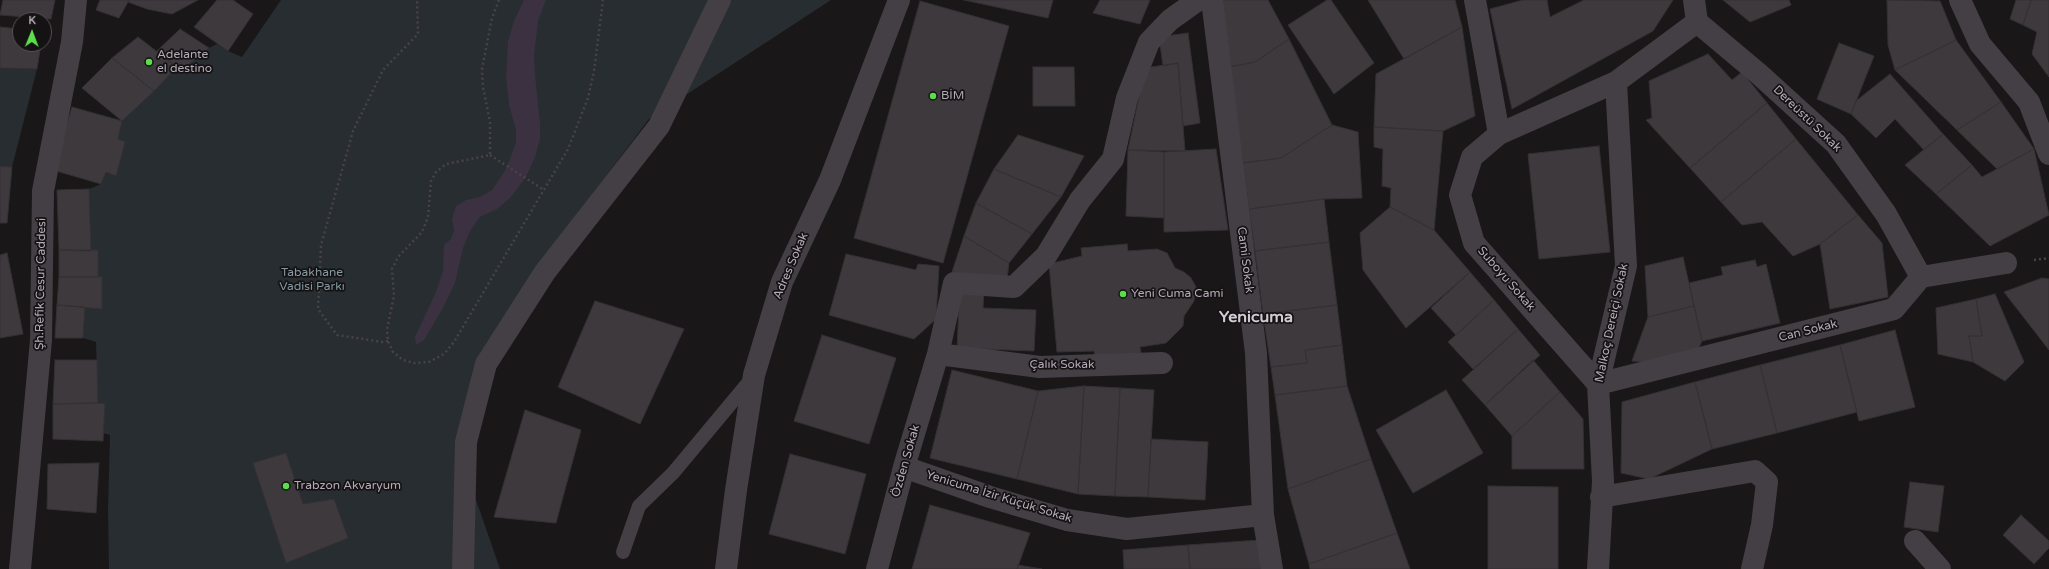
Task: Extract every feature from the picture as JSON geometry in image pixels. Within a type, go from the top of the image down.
[{"type":"street","name":"Şh.Refik Cesur Caddesi","points":[[20,569],[41,340],[43,191],[72,42],[76,0]]},
{"type":"street","points":[[463,569],[466,442],[486,364],[546,272],[659,126],[720,0]]},
{"type":"street","name":"Adres Sokak","points":[[726,569],[736,490],[754,375],[782,282],[830,180],[899,0]]},
{"type":"street","name":"Özden Sokak","points":[[877,569],[904,467],[938,354],[954,284],[1014,287],[1046,256],[1080,200],[1113,159],[1127,98],[1149,42],[1170,20],[1198,0]]},
{"type":"street","name":"Cami Sokak","points":[[1212,0],[1256,354],[1263,515],[1272,569]]},
{"type":"street","points":[[1475,0],[1499,134]]},
{"type":"street","points":[[1616,82],[1697,22],[1694,0]]},
{"type":"street","points":[[1960,0],[1980,44],[2029,102],[2049,154]]},
{"type":"street","name":"Dereüstü Sokak","points":[[1697,22],[1759,74],[1836,144],[1886,214],[1921,277]]},
{"type":"street","name":"Suboyu Sokak","points":[[1598,384],[1474,243],[1460,195],[1472,157],[1499,134],[1616,82]]},
{"type":"street","name":"Malkoç Dereiçi Sokak","points":[[1598,569],[1603,481],[1598,384],[1626,266],[1616,82]]},
{"type":"street","points":[[1921,277],[2006,263]]},
{"type":"street","name":"Can Sokak","points":[[1598,384],[1894,309],[1921,277]]},
{"type":"street","name":"Çalık Sokak","points":[[938,354],[1040,367],[1162,363]]},
{"type":"street","name":"Yenicuma İzir Küçük Sokak","points":[[904,467],[990,497],[1066,520],[1127,528],[1263,515]]},
{"type":"street","points":[[1602,497],[1755,471],[1767,482],[1762,525],[1752,569]]},
{"type":"street","points":[[1915,541],[1940,569]]},
{"type":"lane","points":[[624,552],[639,506],[673,473],[754,375]]},
{"type":"path","points":[[388,341],[382,342],[337,335],[318,309],[322,244],[353,131],[383,70],[418,34],[417,0]]},
{"type":"path","points":[[490,155],[490,122],[483,87],[482,69],[492,18],[498,0]]},
{"type":"path","points":[[544,190],[490,155],[446,164],[436,172],[431,181],[428,217],[422,232],[398,257],[392,270],[394,296],[387,329],[388,341],[393,352],[403,360],[414,363],[429,362],[444,354],[454,342],[544,190],[568,149],[588,98],[594,71],[604,0]]},
{"type":"green space","name":"Tabakhane Vadisi Parkı","points":[[281,0],[831,0],[649,119],[539,265],[480,353],[456,442],[500,569],[109,569],[108,509],[110,435],[103,433],[98,403],[96,342],[83,338],[85,307],[102,308],[102,277],[98,277],[98,250],[91,251],[89,189],[101,184],[106,172],[116,176],[118,139],[122,121],[177,67],[181,70],[209,48],[217,44],[242,57]]},
{"type":"green space","points":[[0,68],[37,69],[12,167],[0,166]]},
{"type":"shaded area","points":[[524,0],[546,0],[538,21],[534,56],[540,123],[540,139],[535,157],[526,177],[510,198],[497,209],[480,217],[470,231],[463,248],[455,283],[443,308],[424,340],[416,345],[415,337],[436,292],[443,271],[444,245],[451,239],[454,230],[452,219],[456,206],[466,200],[480,197],[492,190],[506,169],[516,143],[516,130],[509,105],[506,77],[508,42],[514,21]]},
{"type":"building","points":[[3,0],[55,0],[52,14],[52,12],[12,12],[12,16],[0,15]]},
{"type":"building","points":[[100,0],[129,0],[119,18],[96,10]]},
{"type":"building","points":[[129,0],[198,0],[172,14],[147,9],[128,2]]},
{"type":"building","points":[[217,0],[233,0],[253,14],[228,51],[194,27]]},
{"type":"building","points":[[964,0],[1053,0],[1048,18]]},
{"type":"building","points":[[1100,0],[1150,0],[1140,24],[1093,13]]},
{"type":"building","points":[[1220,0],[1268,0],[1289,39],[1255,62],[1229,67]]},
{"type":"building","points":[[1327,0],[1331,0],[1374,63],[1334,94],[1288,25]]},
{"type":"building","points":[[1368,0],[1455,0],[1462,27],[1404,59]]},
{"type":"building","points":[[1523,0],[1547,0],[1550,17],[1584,0],[1673,0],[1653,31],[1512,109],[1490,9]]},
{"type":"building","points":[[1723,0],[1789,0],[1791,5],[1750,22]]},
{"type":"building","points":[[1887,0],[1940,1],[1956,40],[1895,70],[1888,45]]},
{"type":"building","points":[[2016,0],[2031,0],[2023,25],[2010,19]]},
{"type":"building","points":[[2031,0],[2049,0],[2049,77],[2032,54],[2037,32],[2023,25]]},
{"type":"building","points":[[920,1],[1009,26],[943,263],[854,238]]},
{"type":"building","points":[[0,27],[12,28],[12,52],[40,52],[37,69],[0,68]]},
{"type":"building","points":[[1462,27],[1475,116],[1443,131],[1374,127],[1376,74]]},
{"type":"building","points":[[180,29],[209,48],[181,71],[157,51]]},
{"type":"building","points":[[1188,33],[1200,123],[1183,126],[1178,63],[1163,66],[1159,37]]},
{"type":"building","points":[[138,37],[177,67],[154,91],[112,58]]},
{"type":"building","points":[[1289,39],[1332,125],[1281,158],[1243,163],[1229,67],[1255,62]]},
{"type":"building","points":[[1956,40],[2001,102],[1957,130],[1895,70]]},
{"type":"building","points":[[1839,43],[1874,56],[1851,114],[1817,99]]},
{"type":"building","points":[[1708,54],[1732,80],[1742,72],[1767,103],[1690,168],[1646,120],[1652,118],[1649,81]]},
{"type":"building","points":[[112,58],[154,91],[122,121],[82,88]]},
{"type":"building","points":[[1178,63],[1185,151],[1128,150],[1145,68]]},
{"type":"building","points":[[1033,67],[1074,67],[1075,106],[1033,106]]},
{"type":"building","points":[[1890,74],[1943,134],[1924,150],[1895,119],[1876,138],[1851,114],[1856,101]]},
{"type":"building","points":[[2001,102],[2034,149],[1997,169],[1957,130]]},
{"type":"building","points":[[1767,103],[1796,139],[1721,202],[1690,168]]},
{"type":"building","points":[[72,107],[122,121],[118,139],[125,142],[116,176],[106,172],[101,184],[53,170]]},
{"type":"building","points":[[1332,125],[1358,132],[1362,198],[1324,199],[1249,209],[1243,163],[1281,158]]},
{"type":"building","points":[[1374,127],[1443,131],[1434,230],[1390,207],[1391,188],[1382,186],[1383,149],[1374,147]]},
{"type":"building","points":[[1943,134],[1972,165],[1936,194],[1905,165]]},
{"type":"building","points":[[1018,135],[1084,156],[1061,197],[994,169]]},
{"type":"building","points":[[1796,139],[1858,215],[1820,244],[1793,256],[1762,222],[1742,225],[1721,202]]},
{"type":"building","points":[[1599,146],[1610,252],[1539,259],[1528,154]]},
{"type":"building","points":[[1216,149],[1228,230],[1164,232],[1164,152]]},
{"type":"building","points":[[2034,149],[2049,215],[1990,246],[1936,194],[1972,165],[1982,177]]},
{"type":"building","points":[[1128,150],[1164,152],[1164,218],[1126,216]]},
{"type":"building","points":[[0,166],[12,167],[7,223],[0,223]]},
{"type":"building","points":[[994,169],[1061,197],[1032,234],[976,203]]},
{"type":"building","points":[[89,189],[91,251],[59,250],[57,190]]},
{"type":"building","points":[[1324,199],[1329,242],[1255,251],[1249,209]]},
{"type":"building","points":[[976,203],[1032,234],[1009,263],[964,236]]},
{"type":"building","points":[[1390,207],[1434,230],[1470,272],[1406,328],[1363,270],[1360,233]]},
{"type":"building","points":[[1858,215],[1882,243],[1888,297],[1830,309],[1820,244]]},
{"type":"building","points":[[964,236],[1009,263],[1007,279],[952,272]]},
{"type":"building","points":[[1329,242],[1337,305],[1263,314],[1255,251]]},
{"type":"building","name":"Yeni Cuma Cami","points":[[1127,244],[1128,251],[1157,249],[1167,253],[1175,268],[1184,272],[1191,278],[1196,287],[1194,301],[1184,316],[1183,326],[1166,343],[1140,347],[1141,353],[1095,356],[1094,351],[1057,352],[1049,264],[1082,256],[1081,248]]},
{"type":"building","points":[[59,250],[98,250],[98,277],[59,277]]},
{"type":"building","points":[[7,253],[23,334],[0,338],[0,255]]},
{"type":"building","points":[[846,254],[916,270],[918,264],[939,266],[936,319],[914,339],[829,315]]},
{"type":"building","points":[[1683,257],[1694,306],[1648,317],[1645,266]]},
{"type":"building","points":[[1755,260],[1757,267],[1766,264],[1780,323],[1702,341],[1689,283],[1723,275],[1721,267]]},
{"type":"building","points":[[1470,272],[1494,300],[1456,335],[1431,308]]},
{"type":"building","points":[[59,277],[102,277],[102,309],[57,305]]},
{"type":"building","points":[[2042,278],[2049,279],[2049,350],[2004,292]]},
{"type":"building","points":[[960,288],[984,289],[983,308],[1036,310],[1034,351],[957,348]]},
{"type":"building","points":[[1995,294],[2024,362],[2005,381],[1973,362],[1969,336],[1982,336],[1976,299]]},
{"type":"building","points":[[1976,299],[1982,336],[1969,336],[1973,362],[1938,354],[1936,308]]},
{"type":"building","points":[[1494,300],[1518,329],[1473,369],[1448,342]]},
{"type":"building","points":[[595,301],[684,329],[640,424],[558,387]]},
{"type":"building","points":[[57,305],[85,307],[83,338],[55,338]]},
{"type":"building","points":[[1337,305],[1342,345],[1305,350],[1307,363],[1271,367],[1263,314]]},
{"type":"building","points":[[1694,306],[1702,341],[1698,350],[1650,362],[1632,361],[1648,317]]},
{"type":"building","points":[[1518,329],[1540,355],[1485,405],[1462,380]]},
{"type":"building","points":[[1895,330],[1915,407],[1859,421],[1840,345]]},
{"type":"building","points":[[822,335],[896,358],[869,444],[794,421]]},
{"type":"building","points":[[1342,345],[1347,386],[1275,395],[1271,367],[1307,363],[1305,350]]},
{"type":"building","points":[[1840,345],[1857,412],[1777,433],[1760,365]]},
{"type":"building","points":[[55,360],[97,360],[98,403],[53,404]]},
{"type":"building","points":[[1533,360],[1560,392],[1512,436],[1485,405]]},
{"type":"building","points":[[1760,365],[1777,433],[1712,449],[1695,382]]},
{"type":"building","points":[[952,370],[1038,391],[1017,479],[930,458]]},
{"type":"building","points":[[1695,382],[1712,449],[1649,479],[1621,473],[1622,402]]},
{"type":"building","points":[[1084,386],[1078,494],[1017,479],[1038,391]]},
{"type":"building","points":[[1084,386],[1120,388],[1115,496],[1078,494]]},
{"type":"building","points":[[1347,386],[1371,459],[1288,489],[1275,395]]},
{"type":"building","points":[[1120,388],[1154,390],[1148,497],[1115,496]]},
{"type":"building","points":[[1446,390],[1483,453],[1413,493],[1376,430]]},
{"type":"building","points":[[1560,392],[1583,419],[1584,469],[1512,469],[1512,436]]},
{"type":"building","points":[[53,404],[105,404],[103,441],[53,439]]},
{"type":"building","points":[[525,410],[581,430],[556,523],[494,517]]},
{"type":"building","points":[[1151,439],[1208,442],[1205,500],[1148,497]]},
{"type":"building","points":[[286,453],[303,504],[334,499],[348,538],[286,563],[253,463]]},
{"type":"building","points":[[790,454],[866,474],[845,554],[769,534]]},
{"type":"building","points":[[1371,459],[1397,533],[1309,564],[1288,489]]},
{"type":"building","points":[[99,463],[96,513],[47,509],[48,464]]},
{"type":"building","points":[[1910,482],[1944,486],[1938,532],[1904,527]]},
{"type":"building","points":[[1488,486],[1558,487],[1558,569],[1488,569]]},
{"type":"building","points":[[930,505],[1030,533],[1017,569],[912,569]]},
{"type":"building","points":[[2021,515],[2049,541],[2049,548],[2034,564],[2003,535]]},
{"type":"building","points":[[1397,533],[1410,569],[1310,569],[1309,564]]},
{"type":"building","points":[[1260,540],[1262,569],[1190,569],[1188,545]]},
{"type":"building","points":[[1188,545],[1190,569],[1124,569],[1123,550]]},
{"type":"building","points":[[1018,565],[1042,569],[1017,569]]},
{"type":"place","name":"Adelante el destino","points":[[149,62]]},
{"type":"place","name":"BİM","points":[[933,96]]},
{"type":"place","name":"Yeni Cuma Cami","points":[[1123,294]]},
{"type":"place","name":"Trabzon Akvaryum","points":[[286,486]]},
{"type":"district","name":"Yenicuma","points":[[1256,318]]}]
